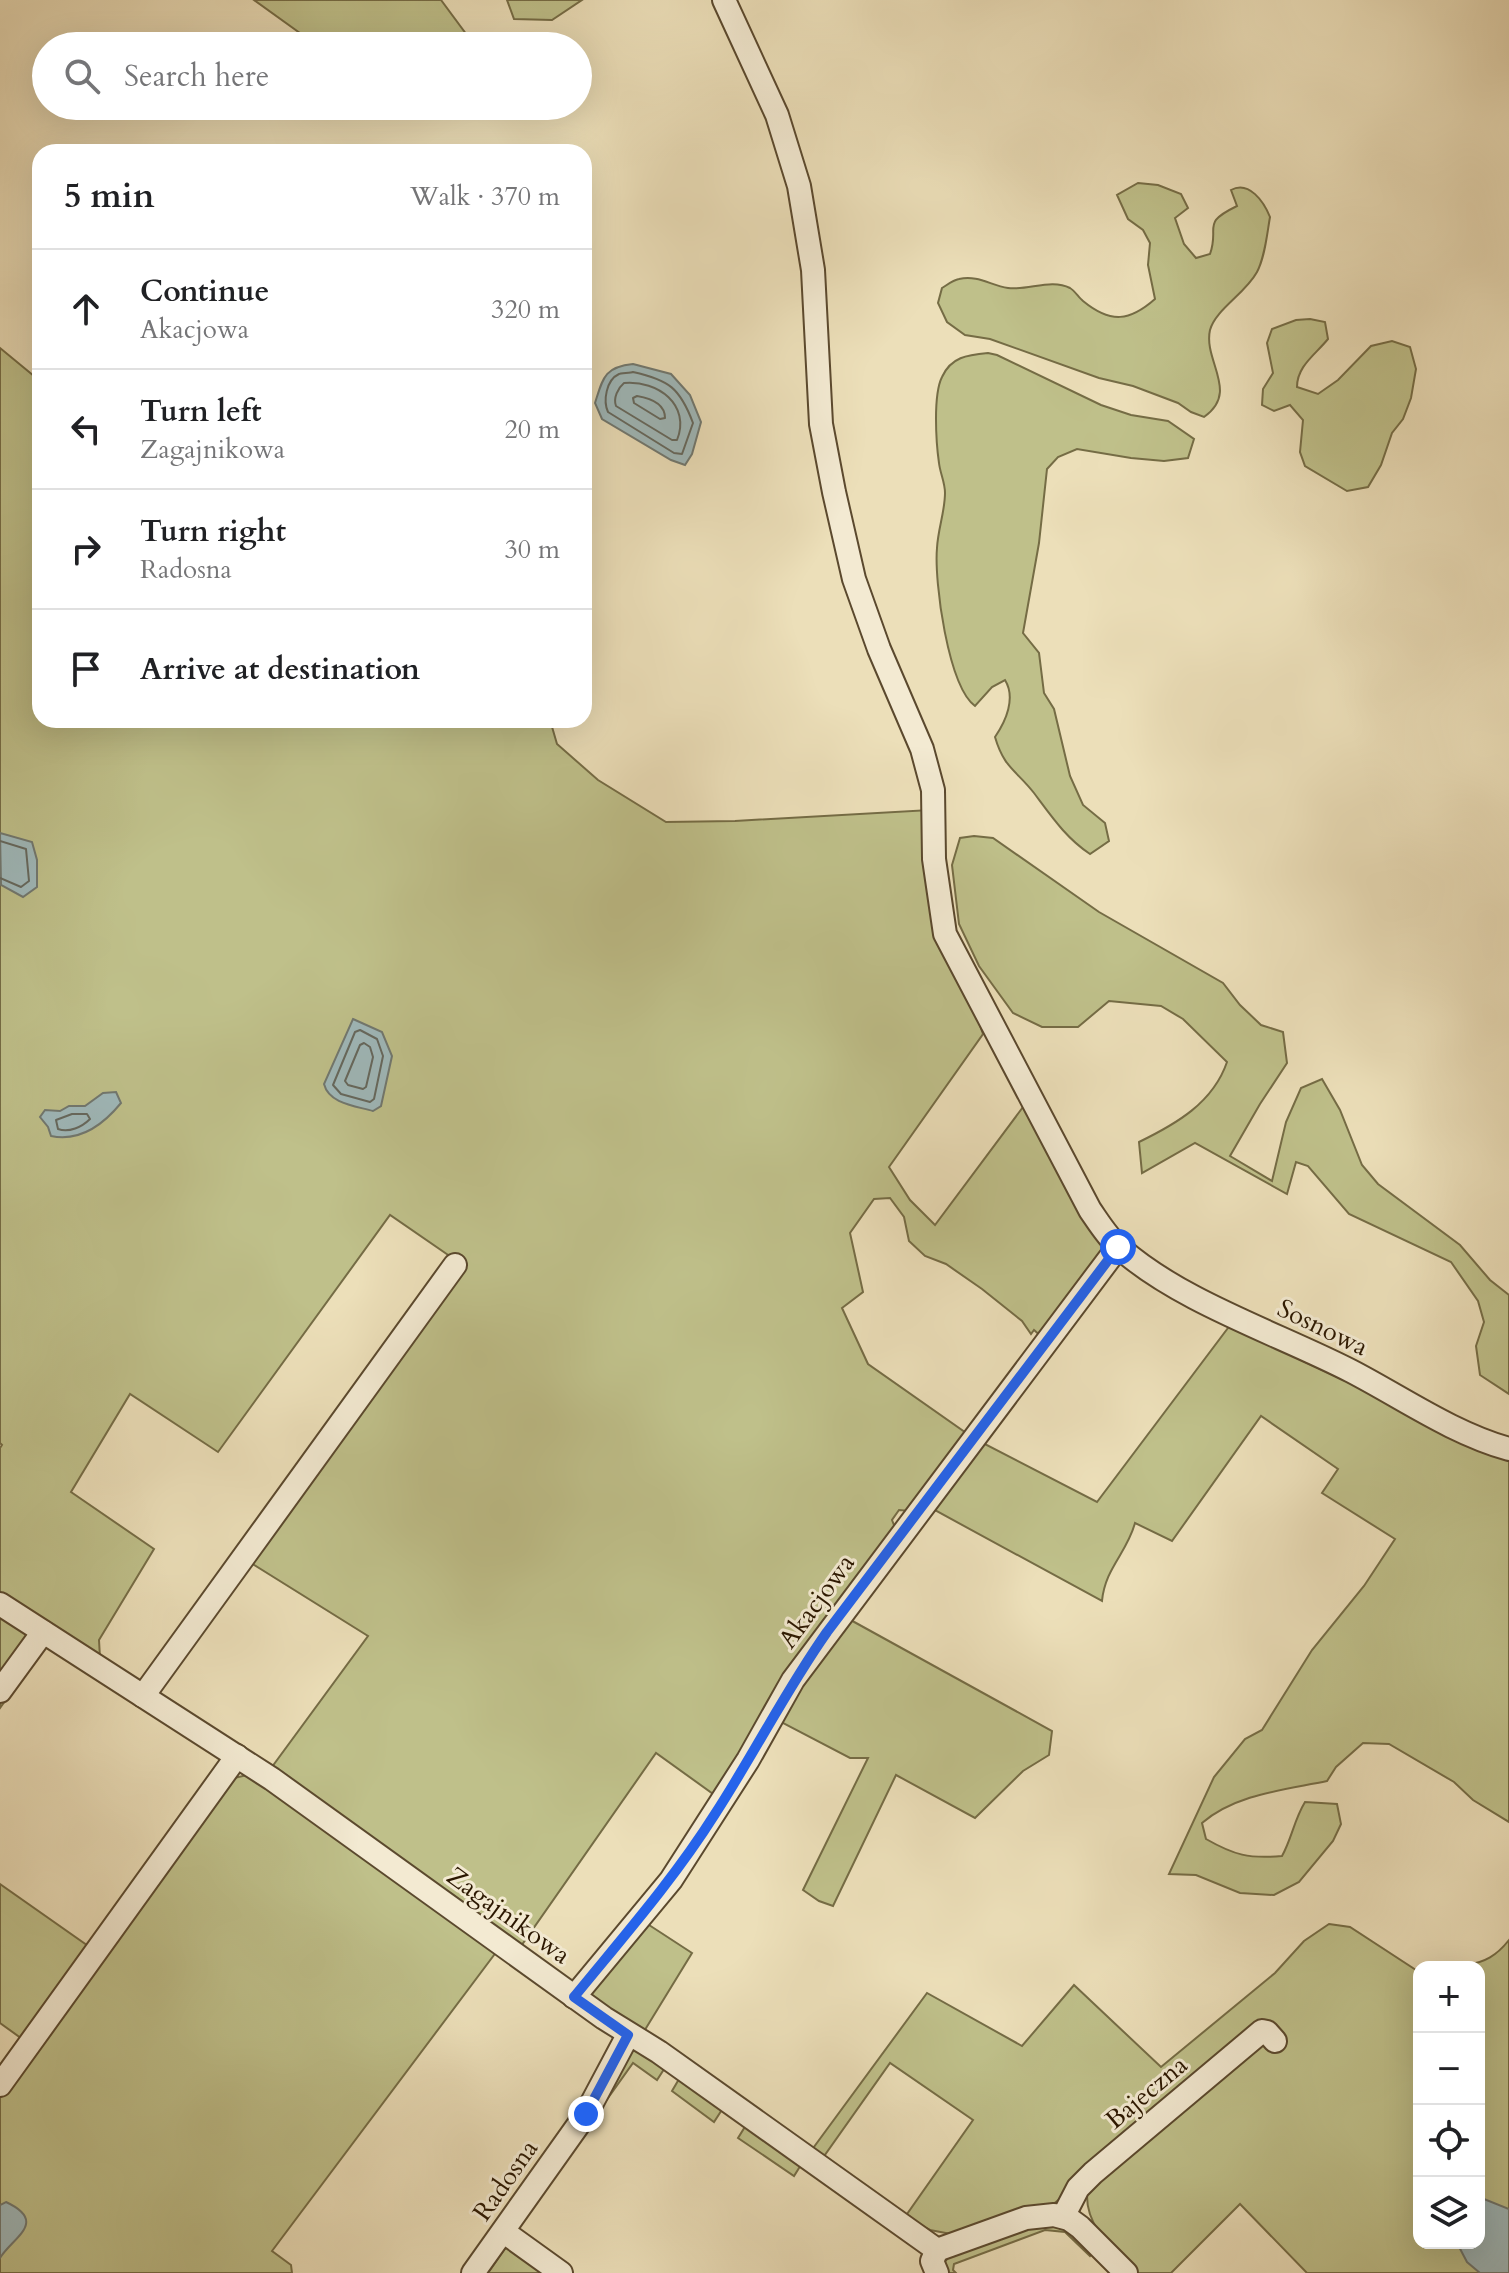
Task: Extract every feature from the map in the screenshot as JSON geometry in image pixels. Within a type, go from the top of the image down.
[{"type":"street","name":"Sosnowa","points":[[724,0],[777,115],[799,186],[813,270],[821,424],[834,492],[854,579],[879,649],[922,749],[933,790],[934,859],[945,934],[1090,1210],[1118,1247],[1187,1293],[1331,1361],[1449,1425],[1509,1449]]},
{"type":"street","name":"Akacjowa","points":[[574,1997],[671,1880],[748,1760],[793,1680],[1118,1247]]},
{"type":"street","points":[[143,1696],[455,1265]]},
{"type":"street","name":"Zagajnikowa","points":[[0,1604],[272,1779],[574,1997],[628,2035],[659,2052],[937,2250]]},
{"type":"street","points":[[0,1691],[43,1632]]},
{"type":"street","points":[[0,2085],[237,1756]]},
{"type":"street","name":"Bajeczna","points":[[1063,2217],[1078,2188],[1093,2173],[1262,2031],[1275,2041]]},
{"type":"street","name":"Radosna","points":[[473,2273],[586,2114],[628,2035]]},
{"type":"street","points":[[937,2273],[932,2261],[937,2250],[1026,2218],[1047,2215],[1063,2217],[1091,2237],[1126,2273]]},
{"type":"street","points":[[504,2232],[561,2273]]},
{"type":"green space","points":[[254,0],[441,0],[465,32],[299,32]]},
{"type":"green space","points":[[507,0],[582,0],[552,20],[514,19]]},
{"type":"green space","points":[[1138,183],[1158,185],[1181,194],[1188,208],[1175,218],[1184,244],[1196,258],[1210,254],[1215,222],[1237,206],[1231,190],[1250,190],[1260,199],[1270,217],[1257,272],[1218,315],[1210,330],[1209,342],[1220,387],[1214,407],[1204,417],[1178,403],[1133,386],[1099,378],[990,339],[965,335],[947,322],[938,303],[942,288],[957,280],[972,278],[1008,288],[1063,285],[1093,308],[1111,316],[1137,312],[1155,299],[1148,265],[1150,243],[1143,230],[1128,219],[1117,195]]},
{"type":"green space","points":[[1296,320],[1325,322],[1328,339],[1303,367],[1297,387],[1318,394],[1338,380],[1371,346],[1392,341],[1410,347],[1416,369],[1411,398],[1368,487],[1347,491],[1305,466],[1300,452],[1303,420],[1290,405],[1274,411],[1262,405],[1263,389],[1273,373],[1267,343],[1272,329]]},
{"type":"green space","points":[[0,348],[32,374],[32,728],[552,728],[557,744],[598,780],[666,822],[930,810],[965,983],[983,1034],[889,1167],[910,1200],[935,1225],[1023,1107],[1102,1247],[1103,1258],[1043,1338],[1034,1330],[1031,1334],[1022,1321],[982,1289],[946,1264],[925,1256],[909,1241],[904,1217],[890,1198],[874,1199],[850,1233],[863,1292],[842,1308],[868,1364],[969,1435],[910,1511],[899,1510],[892,1520],[896,1530],[716,1796],[656,1753],[521,1946],[269,1771],[368,1636],[251,1563],[451,1257],[390,1215],[218,1452],[130,1394],[71,1492],[154,1549],[99,1640],[100,1658],[0,1595]]},
{"type":"green space","points":[[988,353],[1101,405],[1131,415],[1168,421],[1194,439],[1188,458],[1164,461],[1077,449],[1058,457],[1047,469],[1039,543],[1023,633],[1039,653],[1044,693],[1054,709],[1070,776],[1083,805],[1105,823],[1109,841],[1090,854],[1060,826],[1002,756],[995,737],[1010,702],[1005,680],[992,687],[975,706],[965,695],[957,678],[945,632],[937,563],[945,493],[937,443],[937,395],[942,377],[950,365],[967,356]]},
{"type":"green space","points":[[960,838],[993,838],[1099,912],[1223,983],[1261,1025],[1283,1032],[1287,1063],[1230,1156],[1272,1181],[1286,1122],[1301,1088],[1322,1079],[1340,1110],[1362,1165],[1378,1184],[1460,1245],[1490,1280],[1509,1295],[1509,1394],[1480,1375],[1476,1346],[1484,1322],[1478,1301],[1451,1262],[1349,1214],[1308,1166],[1296,1162],[1287,1194],[1195,1143],[1142,1173],[1139,1142],[1179,1120],[1203,1101],[1227,1062],[1183,1019],[1161,1006],[1109,1001],[1078,1027],[1042,1027],[1013,1013],[979,966],[959,924],[952,865]]},
{"type":"green space","points":[[1231,1324],[1509,1457],[1509,1822],[1473,1800],[1454,1782],[1389,1744],[1363,1743],[1336,1767],[1327,1781],[1245,1799],[1202,1823],[1206,1839],[1225,1849],[1242,1855],[1282,1856],[1305,1802],[1337,1804],[1341,1824],[1333,1841],[1299,1882],[1274,1895],[1240,1893],[1196,1875],[1169,1874],[1214,1777],[1245,1739],[1262,1730],[1312,1650],[1364,1586],[1395,1539],[1322,1493],[1338,1469],[1261,1416],[1172,1541],[1135,1523],[1107,1579],[1102,1601],[931,1508],[983,1443],[1097,1502]]},
{"type":"green space","points":[[0,1615],[45,1645],[0,1708]]},
{"type":"green space","points":[[847,1618],[1052,1731],[1049,1755],[1023,1771],[975,1818],[896,1775],[833,1906],[803,1890],[868,1758],[850,1758],[779,1721]]},
{"type":"green space","points":[[247,1775],[497,1951],[272,2251],[291,2265],[292,2273],[0,2273],[0,2093],[226,1780]]},
{"type":"green space","points":[[0,1884],[91,1948],[25,2041],[0,2023]]},
{"type":"green space","points":[[646,1923],[692,1953],[643,2033],[587,1996]]},
{"type":"green space","points":[[1329,1924],[1350,1927],[1413,1968],[1413,2249],[1485,2249],[1485,1961],[1482,1961],[1495,1954],[1509,1940],[1509,2273],[1307,2273],[1240,2204],[1171,2273],[1137,2273],[1097,2228],[1091,2218],[1087,2194],[1071,2190],[1052,2205],[951,2234],[930,2230],[905,2217],[973,2120],[890,2063],[822,2159],[811,2151],[927,1993],[1022,2046],[1074,1985],[1161,2067],[1275,1973],[1304,1941]]},
{"type":"green space","points":[[635,2050],[668,2063],[657,2080],[633,2063],[571,2150],[628,2053]]},
{"type":"green space","points":[[682,2074],[725,2105],[714,2122],[672,2091]]},
{"type":"green space","points":[[748,2122],[804,2160],[794,2176],[738,2138]]},
{"type":"green space","points":[[1046,2224],[1072,2231],[1095,2251],[1090,2256],[1065,2232],[1045,2230],[954,2264],[956,2273],[945,2273],[944,2263],[952,2253],[1030,2226]]},
{"type":"green space","points":[[506,2247],[542,2273],[488,2273]]},
{"type":"water","points":[[633,364],[671,374],[690,395],[701,422],[692,454],[685,465],[671,460],[602,419],[595,403],[603,380],[610,371]]},
{"type":"water","points":[[0,833],[32,842],[37,860],[37,887],[23,897],[1,885]]},
{"type":"water","points":[[353,1019],[382,1032],[392,1056],[381,1106],[373,1111],[337,1100],[324,1084]]},
{"type":"water","points":[[116,1092],[121,1103],[99,1125],[81,1134],[51,1136],[40,1117],[45,1110],[60,1111],[69,1106],[85,1106],[103,1093]]},
{"type":"water","points":[[1485,2199],[1509,2209],[1509,2273],[1480,2273],[1467,2262],[1460,2249],[1485,2249]]},
{"type":"water","points":[[6,2202],[19,2209],[26,2223],[24,2230],[0,2258],[0,2205]]},
{"type":"route","points":[[586,2114],[628,2035],[574,1997],[671,1880],[715,1815],[793,1680],[1118,1247]]}]
